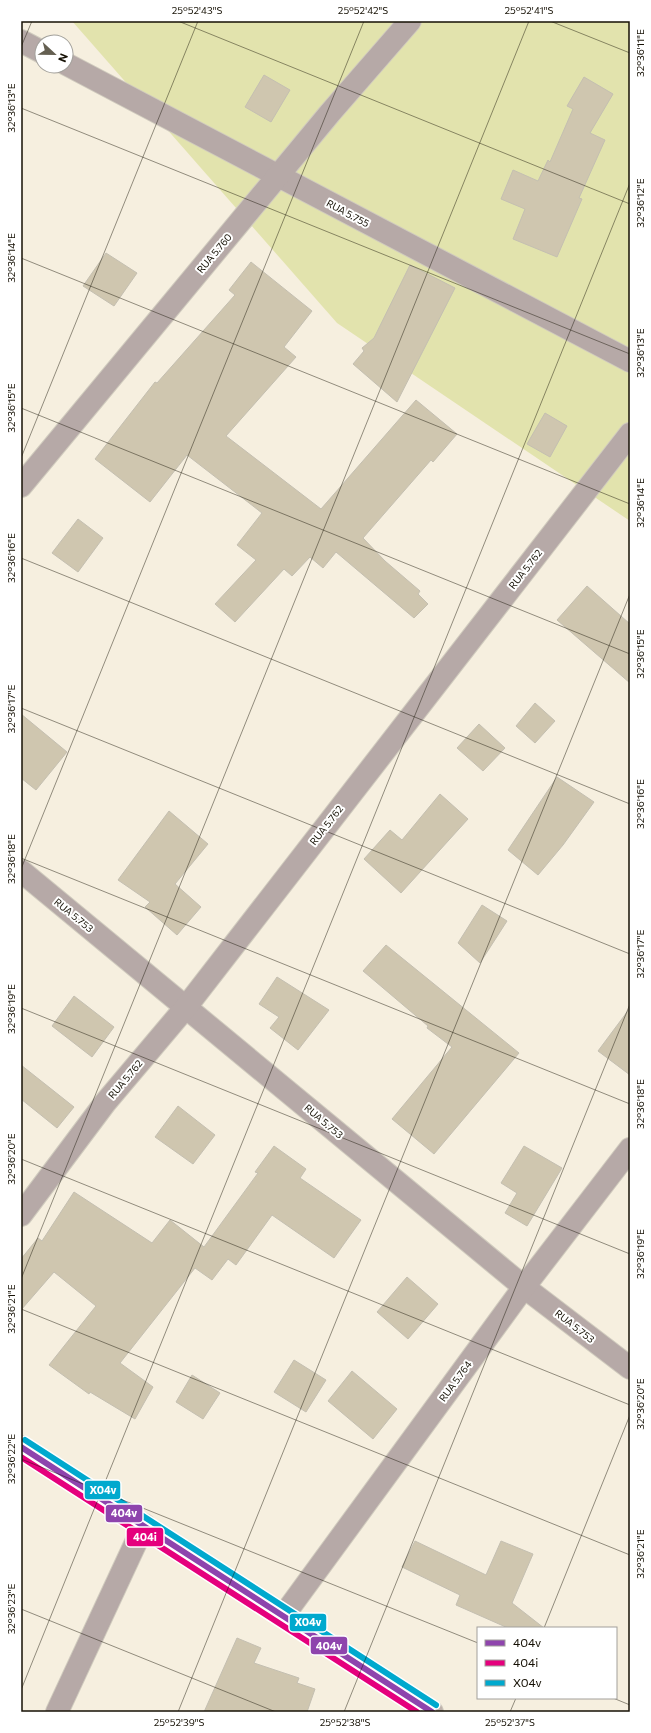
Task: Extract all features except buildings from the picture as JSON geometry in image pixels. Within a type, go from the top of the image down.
[{"type":"main road","points":[[21,1447],[284,1615],[432,1712]]},
{"type":"street","name":"RUA 5.760","points":[[21,486],[278,176],[410,21]]},
{"type":"street","points":[[21,40],[34,47]]},
{"type":"street","name":"RUA 5.755","points":[[74,68],[630,361]]},
{"type":"street","name":"RUA 5.762","points":[[21,1215],[105,1103],[186,1006],[630,434]]},
{"type":"street","name":"RUA 5.753","points":[[21,871],[524,1287],[630,1368]]},
{"type":"street","name":"RUA 5.764","points":[[284,1615],[524,1287],[630,1149]]},
{"type":"street","points":[[57,1712],[144,1525]]},
{"type":"green space","points":[[72,21],[630,21],[630,521],[337,323]]},
{"type":"transit line","name":"X04v","points":[[25,1440],[436,1705]]},
{"type":"transit line","name":"404v","points":[[21,1447],[432,1712]]},
{"type":"transit line","name":"404i","points":[[21,1457],[417,1712]]}]
